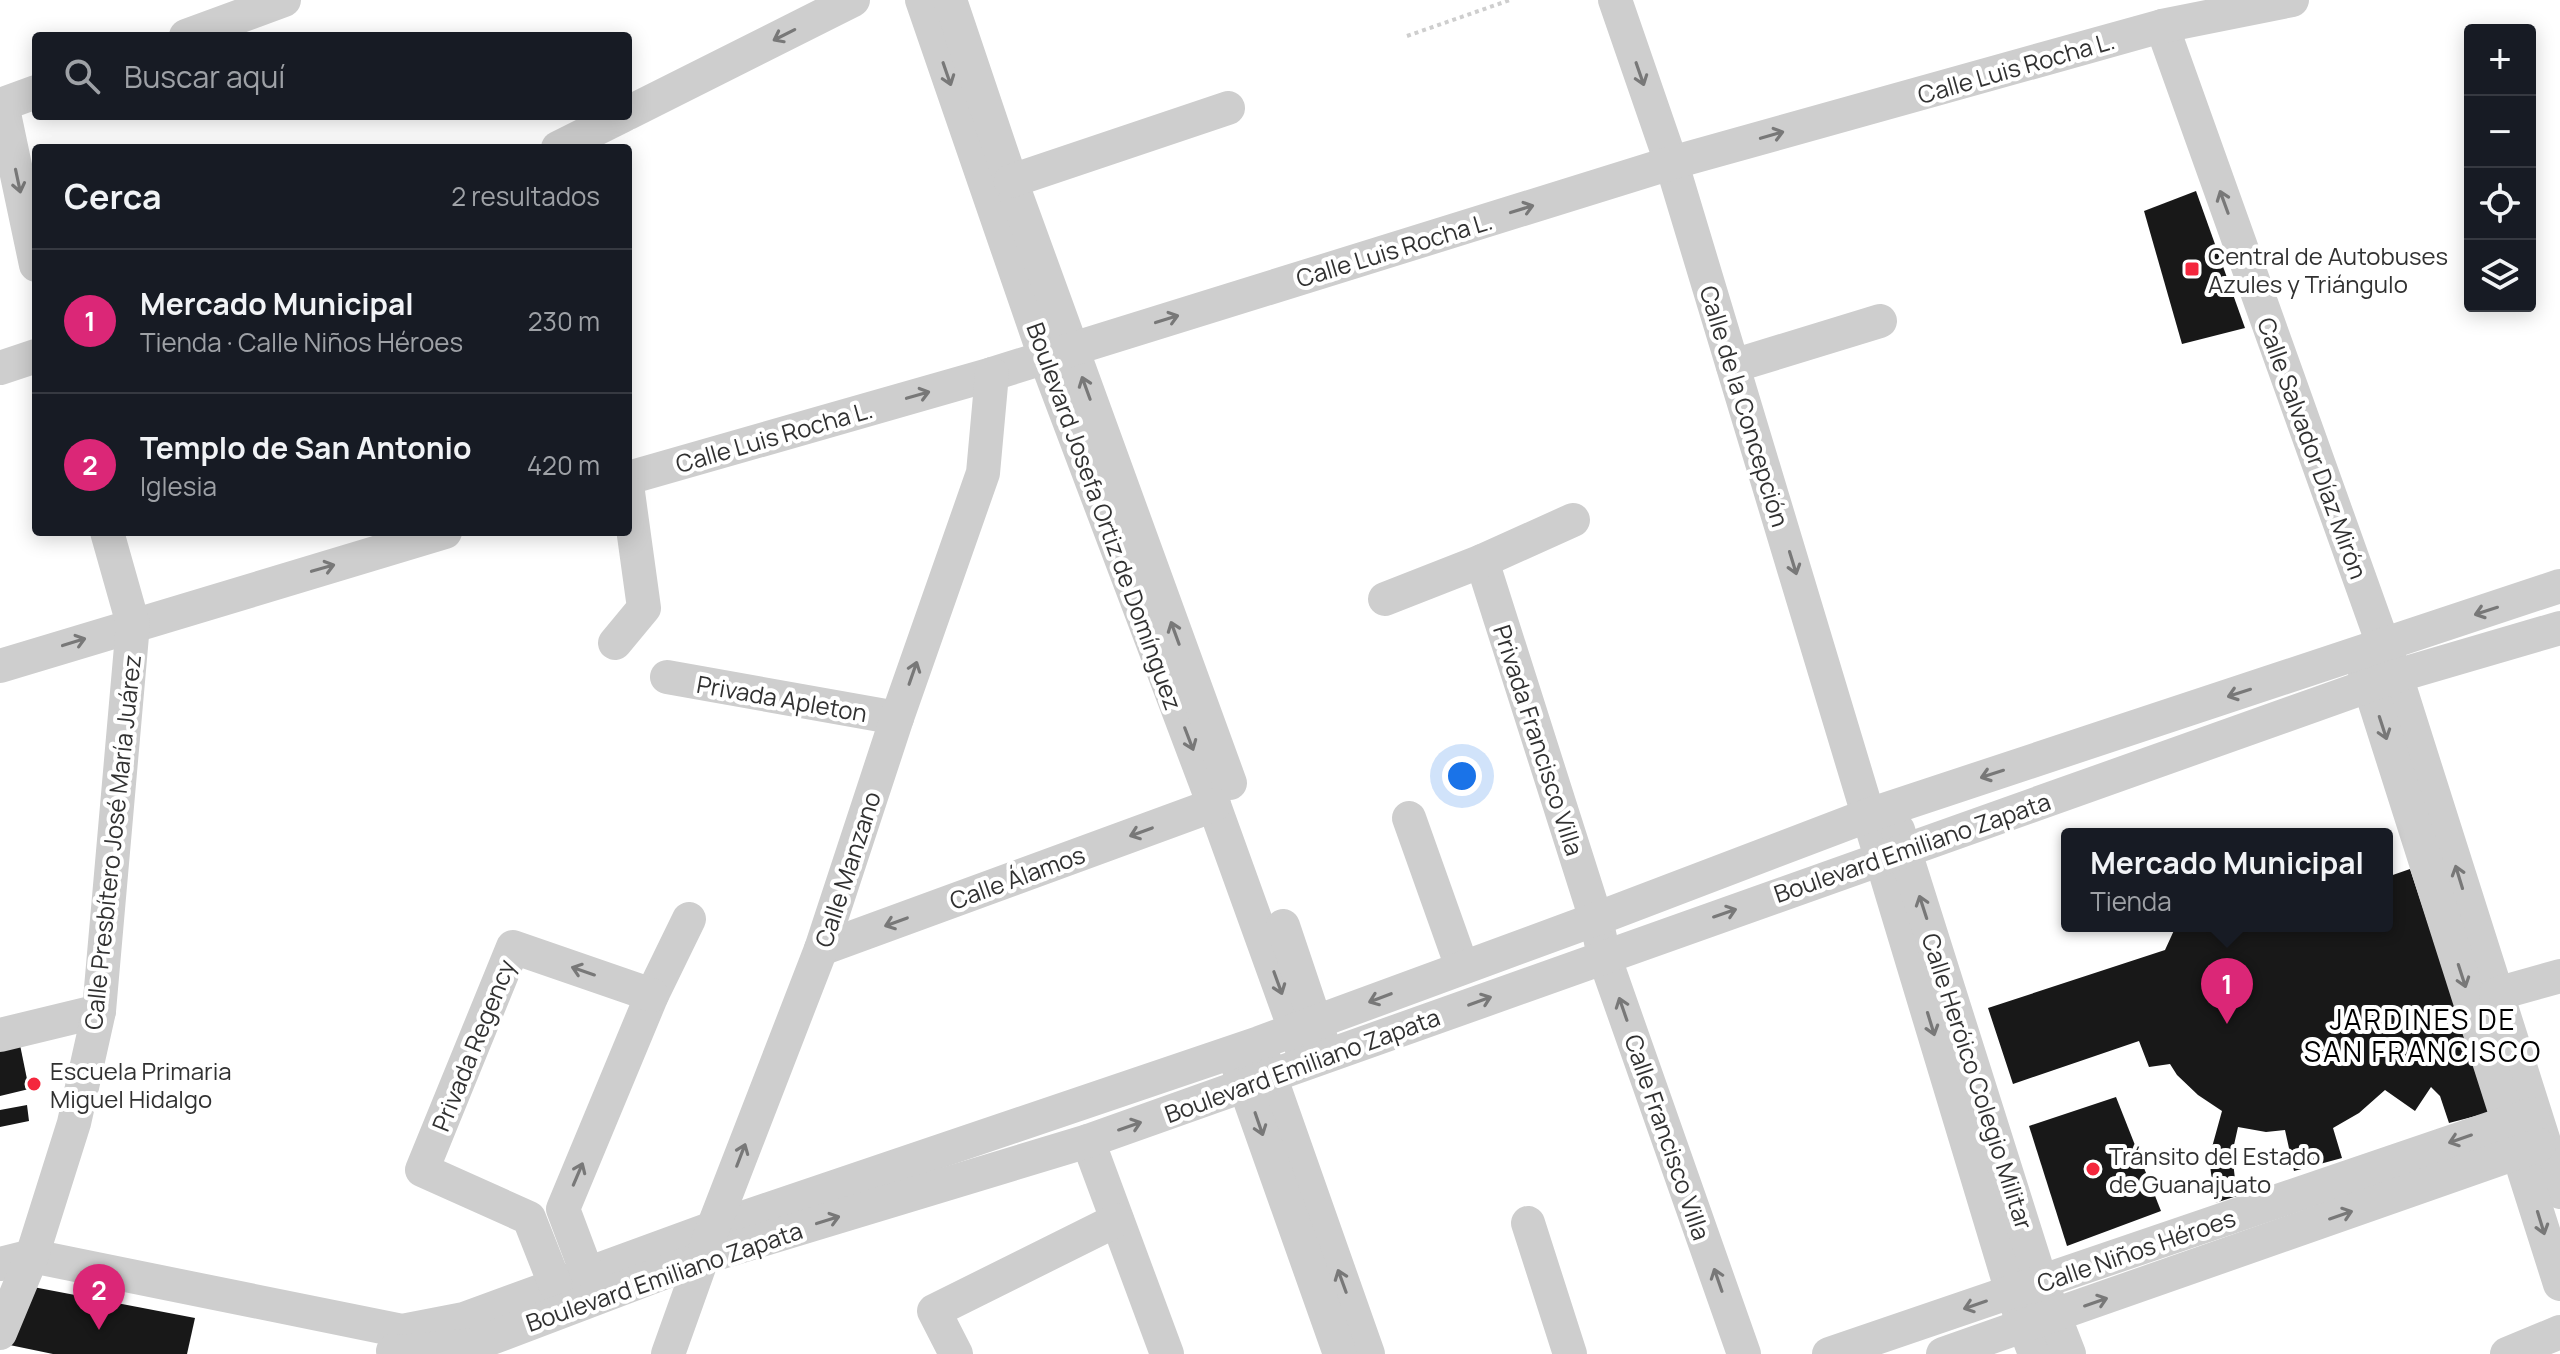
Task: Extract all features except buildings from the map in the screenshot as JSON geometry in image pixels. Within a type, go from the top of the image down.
[{"type":"street","points":[[197,32],[284,0]]},
{"type":"street","points":[[632,111],[853,0]]},
{"type":"street","name":"Boulevard Josefa Ortiz de Domínguez","points":[[922,0],[1308,994],[1305,1026]]},
{"type":"street","name":"Boulevard Josefa Ortiz de Domínguez","points":[[950,0],[1011,181],[1058,353],[1214,805],[1305,1026]]},
{"type":"street","name":"Calle de la Concepción","points":[[1615,0],[1671,163],[1733,366],[1880,811]]},
{"type":"street","name":"Calle Luis Rocha L.","points":[[632,477],[992,374],[1671,163],[2162,26],[2292,0]]},
{"type":"street","name":"Calle Salvador Díaz Mirón","points":[[2162,26],[2377,665]]},
{"type":"street","points":[[32,93],[1,105],[32,247]]},
{"type":"street","points":[[1011,181],[1228,108]]},
{"type":"street","points":[[566,144],[614,120]]},
{"type":"street","points":[[1733,366],[1880,321]]},
{"type":"street","points":[[0,368],[32,357]]},
{"type":"street","name":"Calle Manzano","points":[[668,1354],[707,1243],[821,949],[897,718],[983,473],[992,374]]},
{"type":"street","points":[[1385,599],[1482,561],[1573,520]]},
{"type":"street","points":[[615,643],[644,608],[632,521]]},
{"type":"street","points":[[108,536],[133,624]]},
{"type":"street","points":[[0,666],[431,536]]},
{"type":"street","name":"Privada Francisco Villa","points":[[1482,561],[1596,919]]},
{"type":"street","name":"Boulevard Emiliano Zapata","points":[[19,1266],[402,1331],[464,1319],[587,1273],[1088,1141],[1893,854],[2377,665],[2560,586]]},
{"type":"street","name":"Calle Presbítero José María Juárez","points":[[0,1333],[19,1266],[74,1123],[99,1011],[133,624]]},
{"type":"street","name":"Boulevard Emiliano Zapata","points":[[19,1266],[400,1352],[473,1345],[707,1243],[1596,919],[1880,811],[2377,665],[2560,628]]},
{"type":"street","points":[[2377,665],[2496,994],[2560,1284]]},
{"type":"street","points":[[2377,665],[2526,1133],[2560,1192]]},
{"type":"street","name":"Privada Apleton","points":[[667,677],[897,718]]},
{"type":"street","name":"Calle Álamos","points":[[821,949],[1214,805]]},
{"type":"street","name":"Calle Heróico Colegio Militar","points":[[1880,811],[2038,1332],[2069,1354]]},
{"type":"street","points":[[1409,818],[1462,967]]},
{"type":"street","points":[[587,1273],[563,1209],[652,995],[689,919]]},
{"type":"street","name":"Calle Francisco Villa","points":[[1596,919],[1604,956],[1744,1354]]},
{"type":"street","name":"Privada Regency","points":[[529,1218],[422,1170],[513,947],[652,995]]},
{"type":"street","points":[[2496,994],[2560,976]]},
{"type":"street","points":[[0,1035],[99,1011]]},
{"type":"street","points":[[1305,1026],[1317,1060]]},
{"type":"street","points":[[1246,1047],[1368,1354]]},
{"type":"street","points":[[1258,1081],[1340,1354]]},
{"type":"street","name":"Calle Niños Héroes","points":[[1829,1354],[2026,1287],[2526,1133]]},
{"type":"street","name":"Calle Niños Héroes","points":[[1943,1354],[2038,1332],[2526,1133]]},
{"type":"street","points":[[1088,1141],[1167,1354]]},
{"type":"street","points":[[555,1284],[529,1218],[563,1209]]},
{"type":"street","points":[[956,1354],[934,1311],[1117,1220]]},
{"type":"street","points":[[1528,1223],[1570,1354]]},
{"type":"street","points":[[2507,1354],[2560,1332]]},
{"type":"path","points":[[1407,36],[1510,0]]},
{"type":"place","name":"Central de Autobuses Azules y Triángulo","points":[[2192,269]]},
{"type":"place","name":"Mercado Municipal","points":[[2227,1024]]},
{"type":"place","name":"Escuela Primaria Miguel Hidalgo","points":[[34,1084]]},
{"type":"place","name":"Tránsito del Estado de Guanajuato","points":[[2093,1169]]},
{"type":"place","name":"Templo de San Antonio","points":[[99,1330]]},
{"type":"district","name":"JARDINES DE SAN FRANCISCO","points":[[2423,1035]]}]
